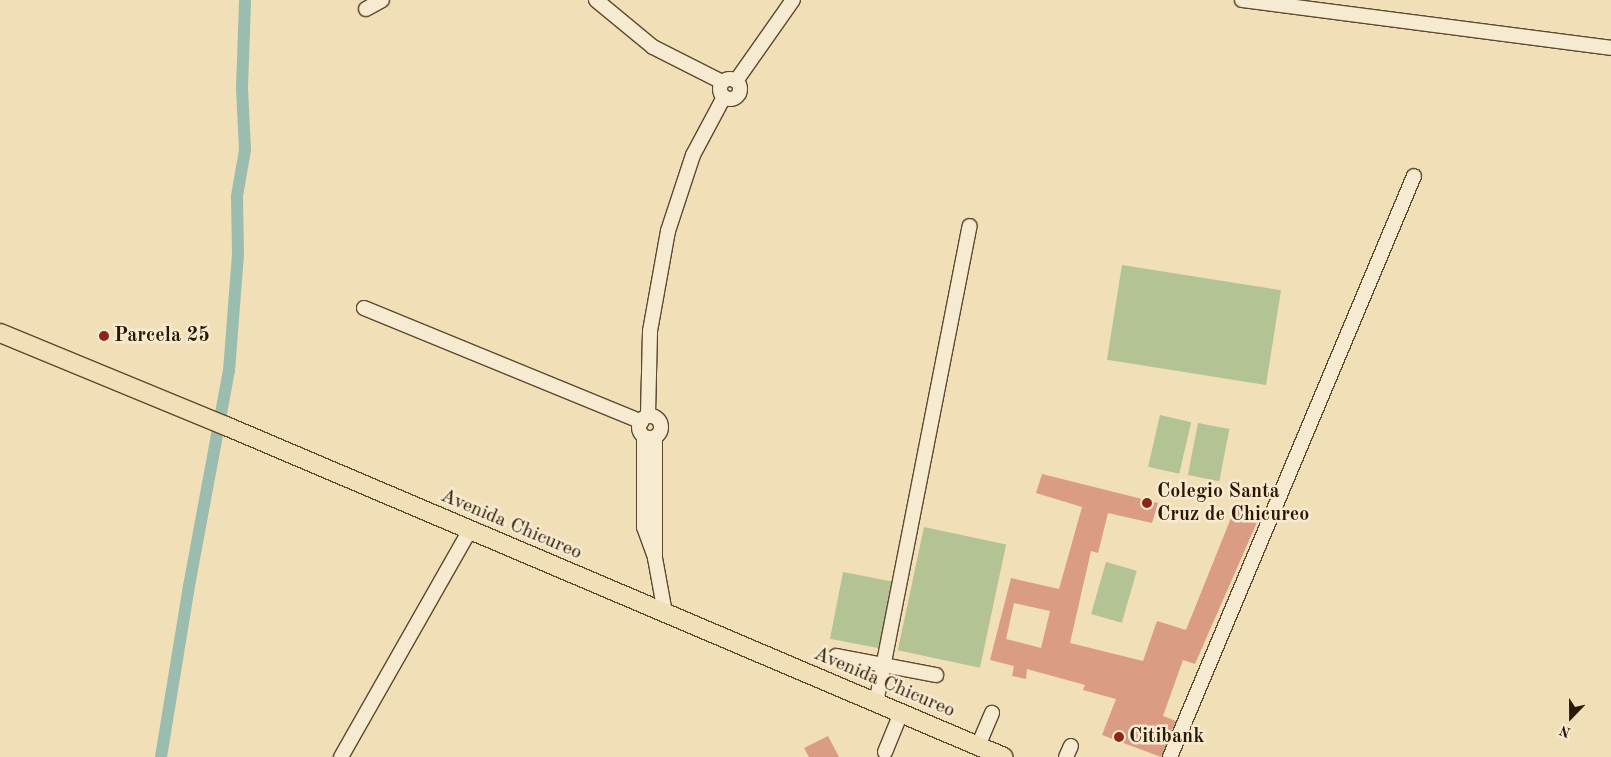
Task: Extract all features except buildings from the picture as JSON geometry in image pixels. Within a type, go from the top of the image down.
[{"type":"main road","name":"Avenida Chicureo","points":[[0,333],[219,423],[1004,757]]},
{"type":"street","points":[[366,9],[382,0]]},
{"type":"street","points":[[596,0],[653,47],[729,81]]},
{"type":"street","points":[[665,613],[655,558],[650,438],[645,418],[650,331],[668,231],[693,155],[724,97],[719,88],[729,81],[793,0]]},
{"type":"street","points":[[1242,0],[1611,48]]},
{"type":"street","points":[[1170,757],[1414,176]]},
{"type":"street","points":[[876,702],[886,665],[970,226]]},
{"type":"street","points":[[364,308],[645,418]]},
{"type":"street","points":[[341,757],[470,530]]},
{"type":"street","points":[[836,656],[936,675]]},
{"type":"street","points":[[885,752],[900,713]]},
{"type":"street","points":[[978,746],[992,713]]},
{"type":"green space","points":[[1122,265],[1281,290],[1266,385],[1107,360]]},
{"type":"green space","points":[[1160,415],[1191,422],[1179,474],[1148,467]]},
{"type":"green space","points":[[1198,423],[1229,429],[1219,481],[1188,475]]},
{"type":"green space","points":[[924,527],[1006,544],[980,668],[898,650]]},
{"type":"green space","points":[[1106,562],[1137,571],[1122,623],[1091,614]]},
{"type":"green space","points":[[843,572],[900,583],[887,650],[830,639]]},
{"type":"waterway","points":[[161,757],[189,586],[229,371],[238,255],[237,196],[245,150],[242,88],[245,0]]},
{"type":"place","name":"Parcela 25","points":[[104,336]]},
{"type":"place","name":"Colegio Santa Cruz de Chicureo","points":[[1147,503]]},
{"type":"place","name":"Citibank","points":[[1119,737]]}]
